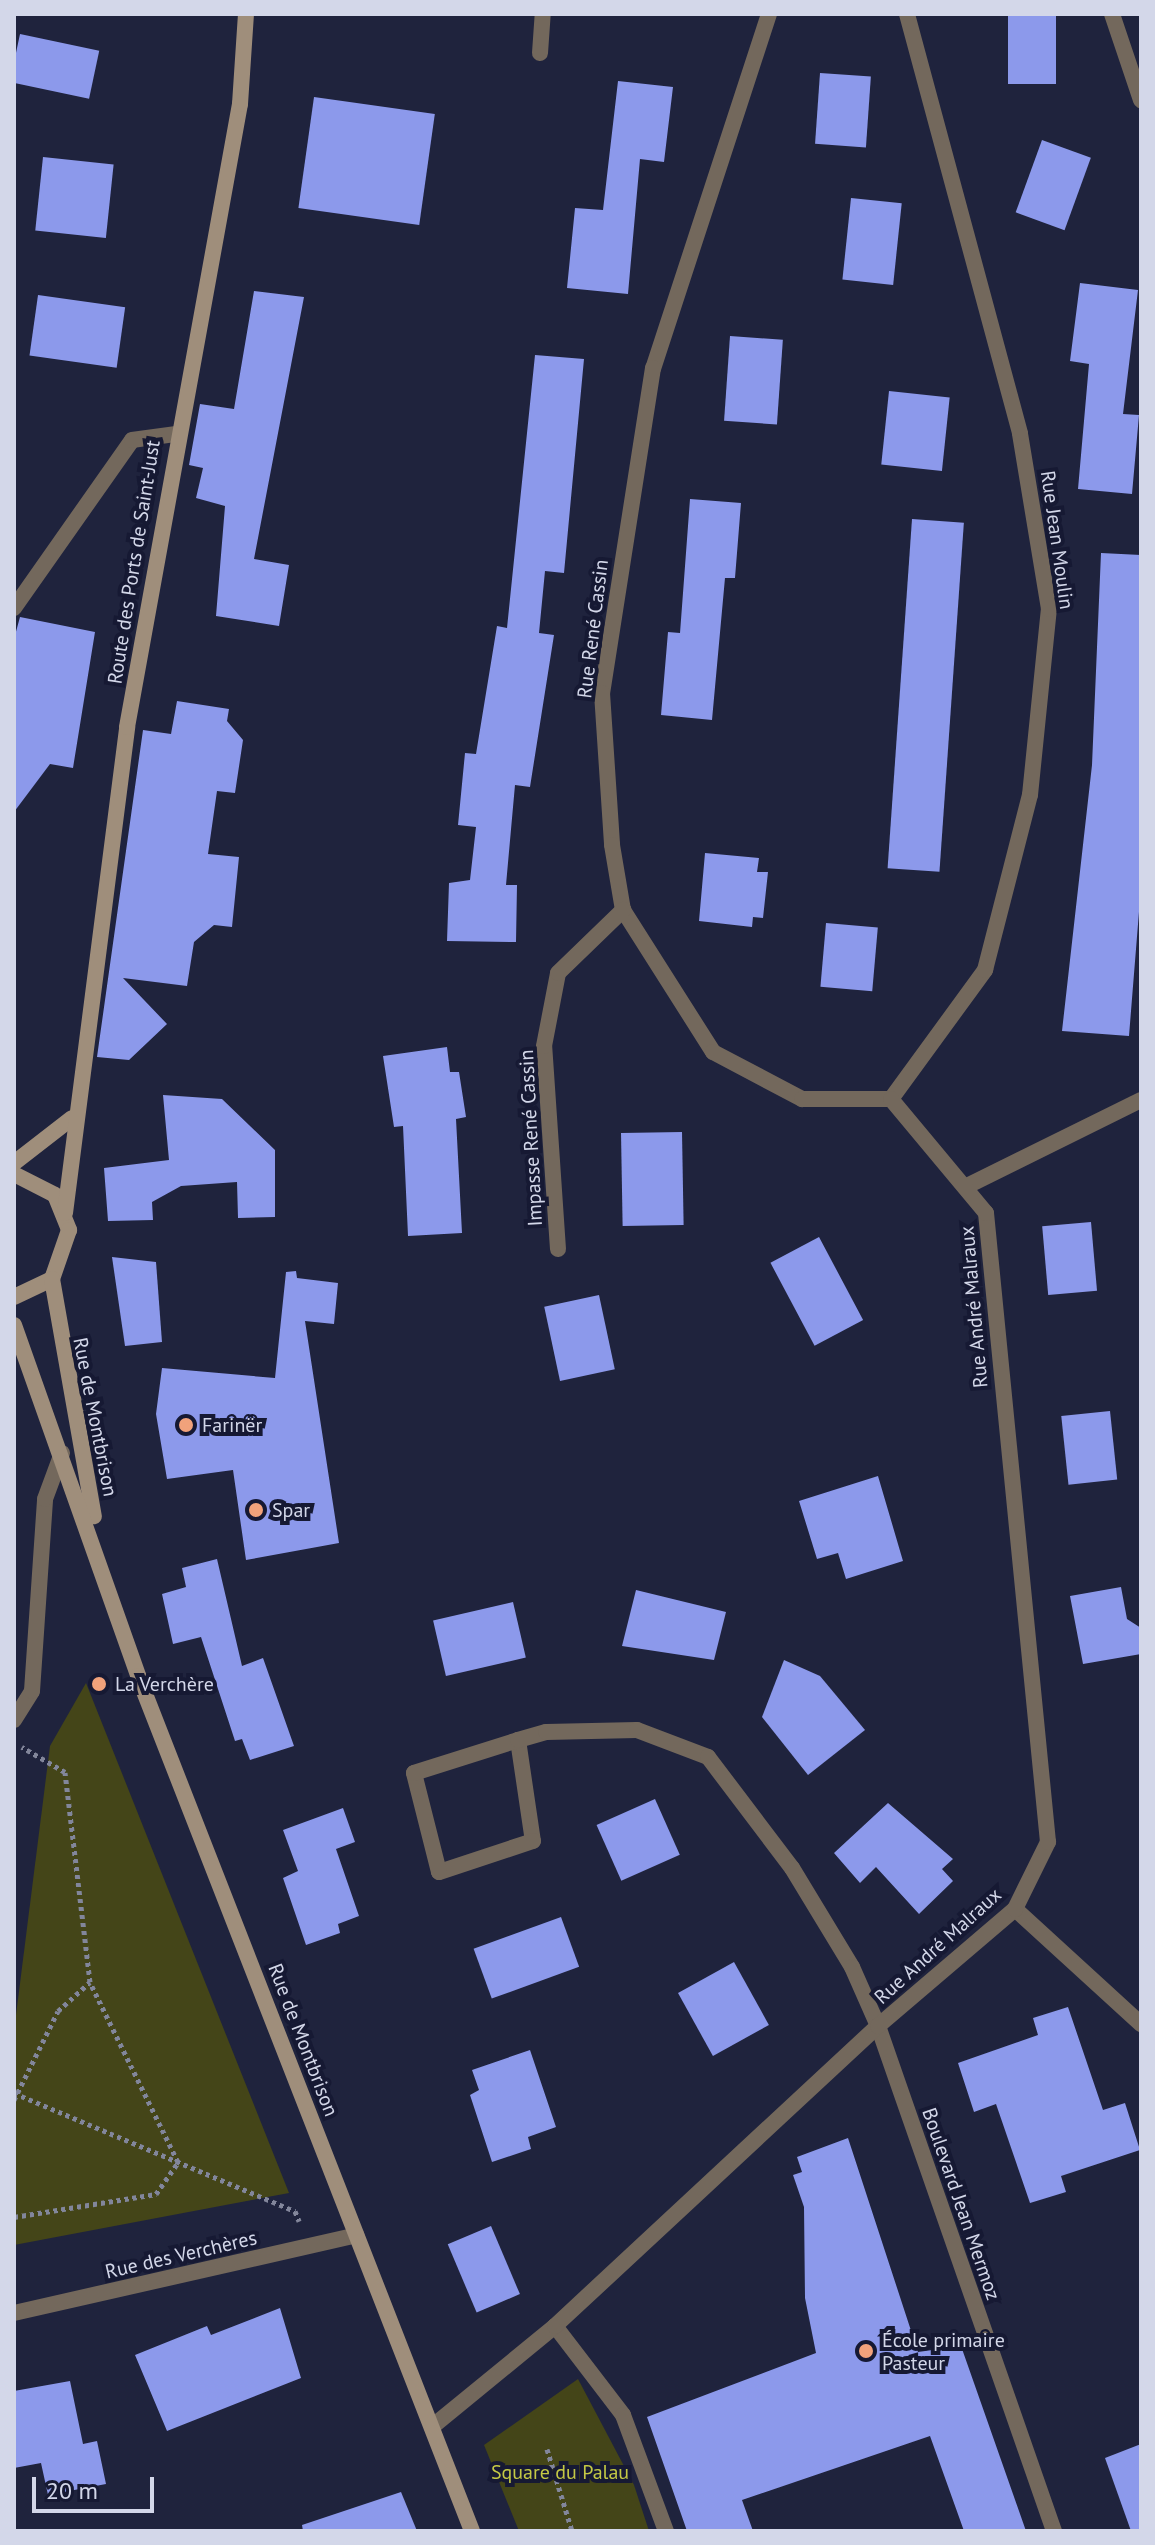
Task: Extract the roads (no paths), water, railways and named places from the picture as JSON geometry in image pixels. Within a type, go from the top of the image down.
[{"type":"main road","name":"Route des Ports de Saint-Just","points":[[52,1279],[68,1248],[65,1213],[72,1118],[175,434],[240,104],[246,14]]},
{"type":"main road","points":[[14,1163],[72,1118]]},
{"type":"main road","points":[[14,1174],[40,1183],[65,1213]]},
{"type":"main road","points":[[14,1297],[52,1279]]},
{"type":"main road","name":"Rue de Montbrison","points":[[52,1279],[102,1561]]},
{"type":"main road","name":"Rue de Montbrison","points":[[14,1325],[102,1561],[138,1676],[472,2531]]},
{"type":"street","points":[[540,53],[543,14]]},
{"type":"street","name":"Rue René Cassin","points":[[769,14],[653,368],[625,531],[602,693],[623,910],[713,1052],[802,1099],[891,1099]]},
{"type":"street","name":"Rue Jean Moulin","points":[[891,1099],[985,970],[1030,795],[1049,609],[1020,433],[907,14]]},
{"type":"street","points":[[1112,14],[1141,100]]},
{"type":"street","points":[[14,608],[132,440],[175,434]]},
{"type":"street","name":"Impasse René Cassin","points":[[558,1249],[544,1046],[558,973],[623,910]]},
{"type":"street","name":"Rue André Malraux","points":[[433,2426],[555,2326],[878,2026],[1015,1909],[1048,1842],[1046,1777],[986,1213],[969,1185],[891,1099]]},
{"type":"street","points":[[969,1185],[1141,1100]]},
{"type":"street","points":[[14,1720],[32,1691],[45,1499],[62,1453]]},
{"type":"street","name":"Boulevard Jean Mermoz","points":[[518,1740],[533,1841],[439,1872],[414,1773],[518,1740],[546,1732],[637,1730],[708,1757],[792,1868],[852,1967],[878,2026],[1054,2531]]},
{"type":"street","points":[[1015,1909],[1141,2024]]},
{"type":"street","name":"Rue des Verchères","points":[[14,2313],[356,2235]]},
{"type":"street","points":[[555,2326],[623,2415],[666,2531]]},
{"type":"place","name":"Farinër","points":[[186,1425]]},
{"type":"place","name":"Spar","points":[[256,1510]]},
{"type":"place","name":"La Verchère","points":[[99,1684]]},
{"type":"place","name":"École primaire Pasteur","points":[[866,2351]]},
{"type":"park label","name":"Square du Palau","points":[[560,2472]]}]
